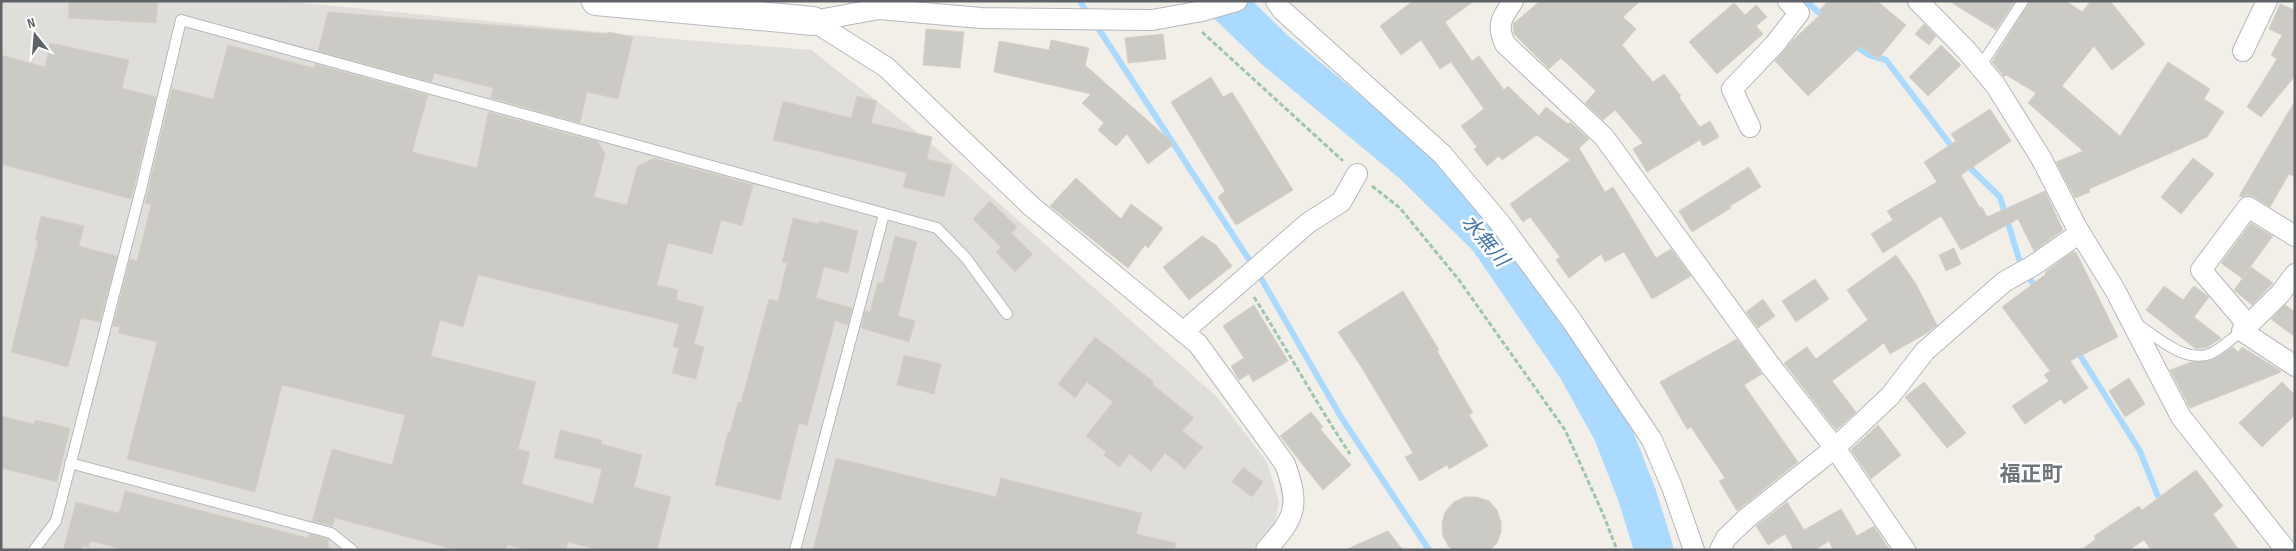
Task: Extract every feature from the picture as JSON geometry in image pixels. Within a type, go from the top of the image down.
[{"type":"street","points":[[596,1],[813,21],[879,10],[981,18],[1152,20],[1202,11],[1237,1]]},
{"type":"street","points":[[1276,1],[1289,16],[1442,154],[1500,223],[1572,321],[1652,440],[1672,487],[1694,550]]},
{"type":"street","points":[[1513,1],[1502,19],[1499,31],[1505,44],[1604,137],[1773,369],[1835,448],[1905,550]]},
{"type":"street","points":[[1750,127],[1732,89],[1775,44],[1799,12],[1788,1]]},
{"type":"street","points":[[1918,1],[1996,86],[2041,158],[2080,233],[2115,290],[2181,417],[2286,550]]},
{"type":"street","points":[[2243,51],[2266,1]]},
{"type":"street","points":[[813,21],[886,67],[1031,206],[1198,344],[1285,464],[1295,497],[1294,506],[1290,520],[1266,550]]},
{"type":"street","points":[[1183,332],[1308,223],[1341,202],[1357,174]]},
{"type":"street","points":[[2295,236],[2248,207],[2202,270],[2245,328],[2295,366]]},
{"type":"street","points":[[1720,550],[1726,538],[1747,518],[1835,448],[1890,396],[1925,351],[2004,282],[2080,233]]},
{"type":"street","points":[[2245,328],[2280,294],[2295,274]]},
{"type":"lane","points":[[1980,67],[2023,1]]},
{"type":"lane","points":[[34,550],[56,521],[141,189],[181,20],[937,228],[966,258],[1006,314]]},
{"type":"lane","points":[[795,550],[884,214]]},
{"type":"lane","points":[[2129,319],[2185,355],[2199,356],[2211,354],[2245,328]]},
{"type":"lane","points":[[70,463],[330,533],[352,550]]},
{"type":"path","points":[[1183,14],[1357,174],[1400,208],[1459,280],[1565,430],[1617,550]]},
{"type":"path","points":[[1251,272],[1280,337],[1320,410],[1350,454]]},
{"type":"shaded area","points":[[1,1],[282,1],[673,39],[811,50],[931,143],[1217,397],[1267,462],[1279,501],[1274,528],[1251,550],[1,550]]},
{"type":"building","points":[[69,1],[158,1],[156,23],[68,18]]},
{"type":"building","points":[[1413,1],[1474,1],[1445,22],[1472,61],[1479,56],[1504,90],[1508,86],[1539,116],[1546,107],[1568,124],[1570,122],[1589,139],[1579,148],[1605,192],[1613,187],[1656,258],[1671,249],[1691,276],[1652,299],[1624,252],[1605,262],[1601,254],[1569,278],[1556,260],[1560,257],[1530,217],[1523,222],[1510,204],[1570,160],[1537,135],[1502,160],[1499,156],[1487,166],[1474,149],[1477,147],[1461,126],[1484,109],[1451,62],[1440,69],[1421,40],[1401,55],[1380,26]]},
{"type":"building","points":[[1540,1],[1640,1],[1623,17],[1636,29],[1622,45],[1653,82],[1664,74],[1681,96],[1679,97],[1700,127],[1710,121],[1719,137],[1703,146],[1700,140],[1647,172],[1633,149],[1643,143],[1615,110],[1603,120],[1585,103],[1596,91],[1561,58],[1549,69],[1514,34],[1513,24]]},
{"type":"building","points":[[1828,1],[1877,1],[1906,25],[1878,59],[1861,46],[1808,96],[1775,61],[1794,39],[1822,13],[1819,11]]},
{"type":"building","points":[[1949,1],[2015,1],[1996,30]]},
{"type":"building","points":[[2030,1],[2066,1],[2082,12],[2091,1],[2110,1],[2145,44],[2112,70],[2094,46],[2062,86],[2120,136],[2168,62],[2210,89],[2204,99],[2224,112],[2207,137],[2089,189],[2090,192],[2075,198],[2056,162],[2083,151],[2028,103],[2036,93],[2006,75],[2004,77],[1992,62]]},
{"type":"building","points":[[1734,3],[1745,15],[1756,5],[1767,17],[1756,26],[1763,34],[1717,74],[1689,42]]},
{"type":"building","points":[[2280,4],[2295,10],[2295,76],[2261,117],[2247,107],[2277,59],[2271,55],[2282,35],[2269,29]]},
{"type":"building","points":[[328,12],[608,34],[608,32],[633,37],[618,99],[587,92],[580,123],[491,98],[493,88],[434,73],[432,82],[318,51]]},
{"type":"building","points":[[1924,24],[1936,36],[1929,45],[1915,34]]},
{"type":"building","points":[[926,29],[964,32],[960,68],[923,65]]},
{"type":"building","points":[[1163,34],[1166,59],[1128,63],[1125,38]]},
{"type":"building","points":[[1051,40],[1089,48],[1085,65],[1174,144],[1148,164],[1127,134],[1116,146],[1098,130],[1104,123],[1082,103],[1091,94],[994,72],[999,41],[1049,50]]},
{"type":"building","points":[[50,43],[129,60],[122,88],[156,97],[131,199],[1,164],[1,55],[45,67]]},
{"type":"building","points":[[228,45],[314,68],[315,64],[428,95],[412,152],[477,168],[488,112],[598,142],[605,154],[594,197],[627,205],[637,167],[654,158],[753,185],[742,226],[721,220],[712,254],[668,243],[657,285],[678,290],[676,300],[704,307],[694,344],[704,347],[696,379],[672,373],[679,348],[673,347],[679,324],[478,275],[463,327],[440,320],[431,356],[536,382],[518,449],[530,452],[522,484],[593,504],[602,469],[554,458],[560,430],[602,440],[601,444],[642,455],[634,487],[671,497],[657,550],[600,550],[568,542],[566,550],[526,550],[507,545],[506,550],[457,550],[335,518],[333,526],[312,521],[332,449],[392,465],[405,415],[282,385],[255,492],[127,459],[157,342],[118,333],[120,327],[113,326],[130,259],[137,261],[151,205],[145,203],[172,89],[213,99]]},
{"type":"building","points":[[1941,45],[1961,65],[1928,96],[1909,77]]},
{"type":"building","points":[[1211,77],[1223,97],[1232,92],[1293,190],[1236,225],[1218,197],[1225,191],[1171,102]]},
{"type":"building","points":[[857,96],[877,101],[871,123],[932,137],[927,159],[952,165],[944,197],[903,187],[907,173],[773,140],[783,101],[851,118]]},
{"type":"building","points":[[2295,101],[2295,177],[2289,174],[2270,207],[2254,197],[2248,195],[2239,196]]},
{"type":"building","points":[[1990,109],[2011,141],[1961,175],[1980,208],[1982,207],[1987,217],[2045,191],[2063,230],[2034,251],[2018,219],[1961,250],[1941,216],[1883,253],[1871,234],[1893,220],[1887,211],[1937,182],[1924,162],[1956,141],[1951,134]]},
{"type":"building","points":[[2193,158],[2214,174],[2181,214],[2161,197]]},
{"type":"building","points":[[1749,167],[1761,187],[1692,232],[1679,211]]},
{"type":"building","points":[[1076,178],[1121,219],[1131,204],[1163,228],[1148,248],[1145,245],[1128,268],[1050,206]]},
{"type":"building","points":[[990,201],[1017,227],[1011,233],[1033,254],[1015,272],[996,252],[1001,247],[973,219]]},
{"type":"building","points":[[41,216],[84,226],[79,246],[117,256],[100,322],[81,318],[68,367],[11,352],[38,241],[35,240]]},
{"type":"building","points":[[793,218],[819,224],[820,221],[858,231],[848,273],[824,267],[816,298],[852,308],[848,325],[835,321],[807,426],[799,423],[780,500],[715,485],[728,432],[730,433],[738,402],[741,402],[769,299],[778,301],[787,263],[782,262]]},
{"type":"building","points":[[2251,223],[2273,236],[2242,278],[2221,263]]},
{"type":"building","points":[[895,236],[917,242],[898,316],[915,321],[909,342],[861,328],[865,311],[870,312],[878,282],[883,283]]},
{"type":"building","points":[[1202,236],[1216,245],[1232,266],[1189,300],[1163,267]]},
{"type":"building","points":[[1954,248],[1961,264],[1946,271],[1939,255]]},
{"type":"building","points":[[2073,252],[2076,252],[2118,337],[2070,361],[2088,388],[2064,404],[2061,399],[2025,424],[2012,406],[2049,381],[2044,375],[2050,371],[2002,307]]},
{"type":"building","points":[[1896,255],[1916,284],[1937,325],[1927,333],[1890,354],[1884,343],[1832,381],[1856,412],[1836,430],[1784,363],[1807,347],[1816,359],[1868,320],[1847,290]]},
{"type":"building","points":[[2251,267],[2273,283],[2252,305],[2234,290]]},
{"type":"building","points":[[1815,279],[1829,299],[1796,322],[1782,301]]},
{"type":"building","points":[[2164,286],[2183,300],[2194,286],[2209,297],[2194,317],[2221,338],[2208,347],[2196,349],[2146,310]]},
{"type":"building","points":[[1403,291],[1439,350],[1437,351],[1473,413],[1469,415],[1488,446],[1449,469],[1447,465],[1420,481],[1405,457],[1413,453],[1338,332]]},
{"type":"building","points":[[1763,299],[1775,316],[1758,328],[1746,312]]},
{"type":"building","points":[[1254,305],[1288,361],[1253,382],[1249,374],[1239,380],[1231,366],[1244,358],[1223,326]]},
{"type":"building","points":[[2285,305],[2295,312],[2295,337],[2271,319]]},
{"type":"building","points":[[1095,337],[1154,382],[1152,384],[1194,418],[1182,431],[1203,447],[1185,469],[1165,453],[1151,471],[1130,454],[1119,467],[1104,455],[1106,452],[1086,436],[1113,402],[1087,382],[1075,398],[1058,384]]},
{"type":"building","points":[[1737,339],[1762,374],[1744,385],[1798,462],[1737,511],[1719,481],[1725,478],[1691,427],[1687,429],[1660,382]]},
{"type":"building","points":[[2233,347],[2238,352],[2242,347],[2281,371],[2190,408],[2170,370],[2191,362],[2213,360]]},
{"type":"building","points":[[904,355],[941,364],[934,394],[897,385]]},
{"type":"building","points":[[2129,378],[2145,404],[2125,417],[2109,391]]},
{"type":"building","points":[[1924,382],[1966,433],[1947,448],[1905,397]]},
{"type":"building","points":[[2282,382],[2295,395],[2295,415],[2262,447],[2239,423]]},
{"type":"building","points":[[1311,412],[1323,427],[1320,429],[1351,465],[1323,490],[1280,436]]},
{"type":"building","points":[[1,416],[34,424],[35,420],[70,428],[57,482],[1,468]]},
{"type":"building","points":[[1878,425],[1901,455],[1871,479],[1851,450]]},
{"type":"building","points":[[836,458],[996,497],[1001,478],[1142,513],[1136,534],[1176,543],[1175,550],[813,550]]},
{"type":"building","points":[[1243,467],[1263,482],[1252,497],[1232,482]]},
{"type":"building","points":[[2196,470],[2223,506],[2213,514],[2239,550],[2151,550],[2144,540],[2129,550],[2081,550],[2096,539],[2094,536],[2139,506],[2142,510]]},
{"type":"building","points":[[125,491],[308,538],[309,534],[328,539],[329,550],[125,550],[90,541],[89,547],[83,546],[82,550],[63,550],[76,502],[119,513]]},
{"type":"building","points":[[1465,497],[1477,497],[1489,501],[1497,510],[1501,522],[1501,532],[1497,543],[1490,550],[1453,550],[1449,547],[1443,536],[1442,524],[1445,512],[1454,502]]},
{"type":"building","points":[[1787,502],[1804,530],[1841,509],[1857,536],[1874,526],[1890,550],[1833,550],[1829,541],[1815,550],[1794,550],[1785,534],[1768,545],[1756,526]]},
{"type":"building","points":[[1388,531],[1403,550],[1345,550]]},
{"type":"waterway","points":[[1080,1],[1086,11]]},
{"type":"waterway","name":"水無川","points":[[1224,1],[1276,51],[1414,165],[1488,238],[1577,368],[1612,431],[1637,495],[1654,550]]},
{"type":"waterway","points":[[1806,1],[1827,20]]},
{"type":"waterway","points":[[1098,28],[1259,275],[1341,417],[1429,550]]},
{"type":"waterway","points":[[1853,44],[1869,55],[1886,60],[1956,152]]},
{"type":"waterway","points":[[1965,163],[2000,197],[2019,259],[2037,291]]},
{"type":"waterway","points":[[2076,349],[2140,451],[2161,504]]},
{"type":"district","name":"福正町","points":[[2031,474]]}]
